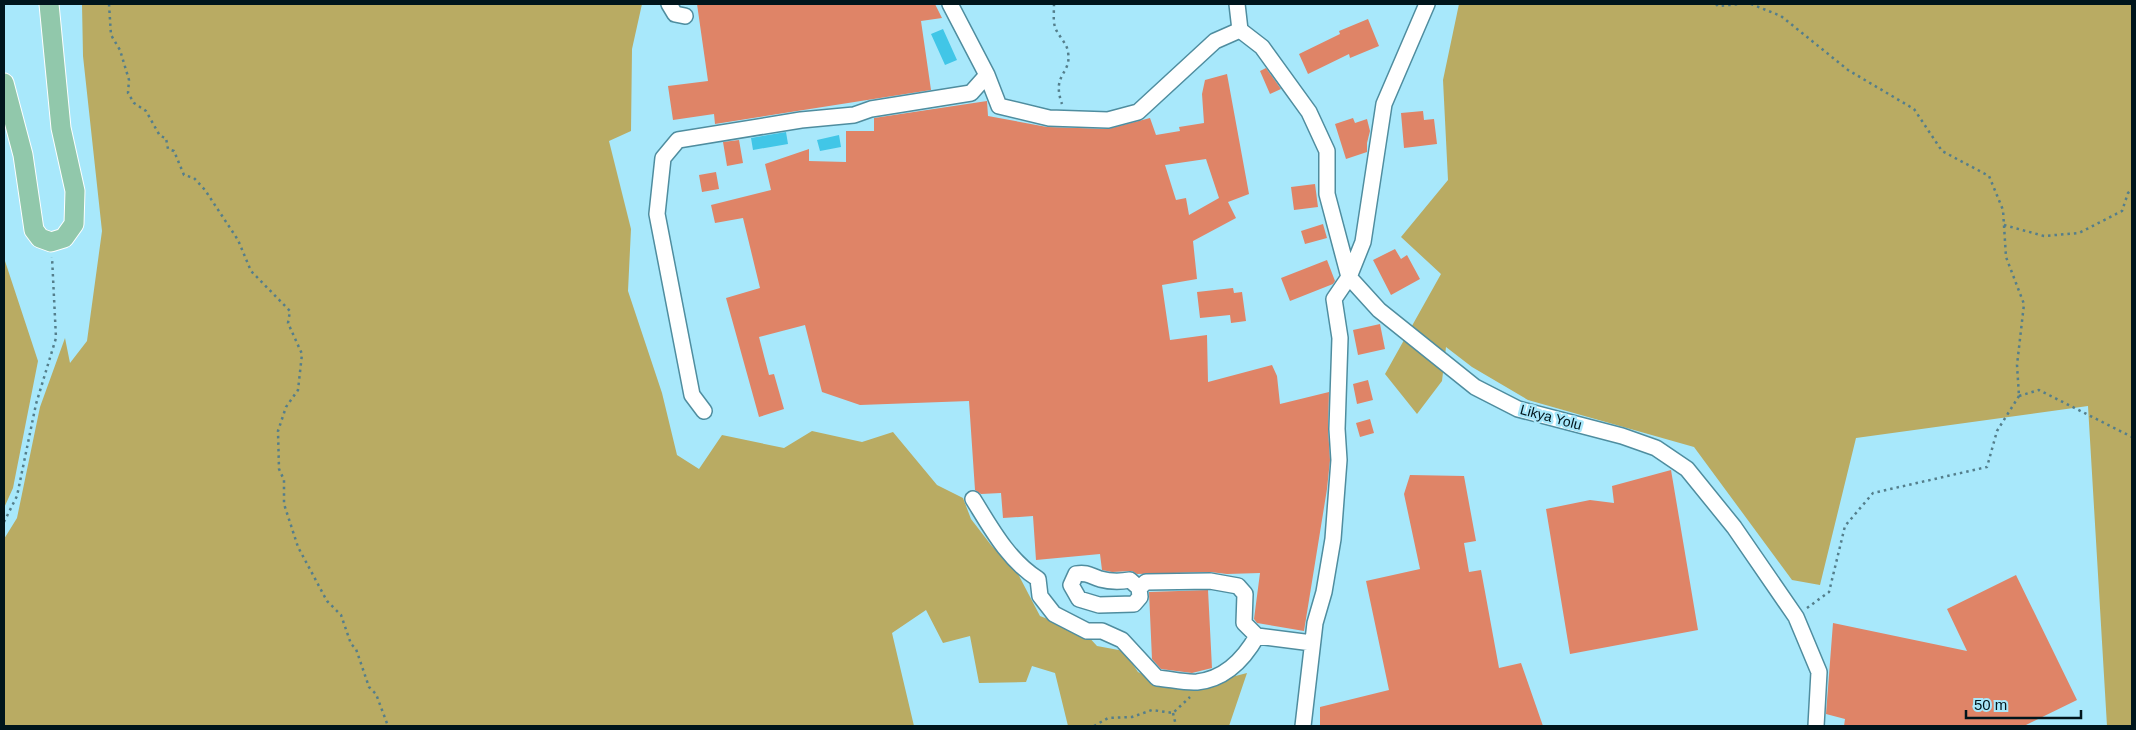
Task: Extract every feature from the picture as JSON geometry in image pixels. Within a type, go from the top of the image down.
[{"type":"main road","points":[[4,83],[23,155],[34,230],[40,238],[51,242],[64,238],[74,224],[75,192],[61,128],[48,4]]},
{"type":"street","points":[[669,4],[675,14],[685,16]]},
{"type":"street","points":[[950,4],[987,75],[999,106],[1050,118],[1108,120],[1138,112],[1215,42],[1240,30]]},
{"type":"street","points":[[1237,4],[1240,30],[1262,47],[1309,112],[1327,151],[1327,194],[1349,277]]},
{"type":"street","points":[[1303,726],[1312,643],[1333,539],[1339,460],[1337,429],[1340,338],[1334,299],[1349,277],[1363,242],[1384,104],[1427,4]]},
{"type":"street","points":[[704,411],[692,395],[657,214],[663,158],[678,140],[801,120],[854,115],[870,109],[971,93],[987,75]]},
{"type":"street","name":"Likya Yolu","points":[[1349,277],[1379,310],[1475,387],[1518,409],[1622,436],[1656,448],[1687,469],[1734,527],[1796,617],[1819,672],[1816,726]]},
{"type":"street","points":[[973,499],[1001,544],[1024,570],[1038,578],[1040,596],[1054,614],[1086,631],[1102,632],[1122,640],[1157,678],[1196,682],[1223,675],[1252,646],[1257,636]]},
{"type":"street","points":[[1139,588],[1146,582],[1210,581],[1238,586],[1244,594],[1244,623],[1257,636],[1312,643]]},
{"type":"path","points":[[109,4],[111,35],[120,50],[129,80],[128,93],[134,103],[146,111],[160,136],[166,138],[168,149],[174,151],[184,174],[194,178],[205,190],[238,240],[251,271],[290,310],[288,323],[302,354],[298,390],[286,407],[278,431],[279,469],[284,480],[284,504],[298,547],[327,601],[341,615],[351,644],[356,649],[368,687],[376,694],[388,726]]},
{"type":"path","points":[[1054,4],[1055,26],[1068,50],[1068,66],[1060,77],[1058,92],[1068,119]]},
{"type":"path","points":[[1716,4],[1718,6],[1741,4]]},
{"type":"path","points":[[1750,4],[1781,16],[1848,70],[1914,109],[1942,151],[1989,176],[2003,210],[2006,257],[2024,304],[2017,365],[2019,396],[1997,431],[1987,467],[1874,493],[1846,526],[1828,592],[1796,617]]},
{"type":"path","points":[[2004,225],[2044,236],[2079,233],[2122,211],[2128,193],[2132,189]]},
{"type":"path","points":[[4,522],[17,496],[36,404],[56,338],[51,242]]},
{"type":"path","points":[[2019,396],[2039,390],[2132,437]]},
{"type":"path","points":[[1094,726],[1108,718],[1132,717],[1152,710],[1173,713],[1189,699],[1196,682]]},
{"type":"path","points":[[1173,713],[1176,726]]},
{"type":"shaded area","points":[[82,4],[642,4],[632,49],[631,131],[609,141],[631,229],[628,291],[662,393],[677,455],[699,469],[722,435],[784,448],[812,431],[862,442],[893,432],[937,485],[963,498],[971,519],[991,545],[1017,572],[1040,616],[1086,634],[1097,646],[1124,651],[1138,672],[1167,686],[1197,686],[1247,673],[1229,726],[1068,726],[1055,673],[1032,666],[1026,682],[979,683],[970,636],[943,643],[926,610],[892,633],[914,726],[4,726],[4,539],[17,518],[40,407],[65,338],[70,363],[87,341],[102,231],[83,56]]},
{"type":"shaded area","points":[[1459,4],[2132,4],[2132,726],[2107,726],[2088,406],[1856,438],[1820,585],[1792,580],[1694,447],[1528,400],[1472,367],[1446,347],[1442,381],[1417,414],[1385,374],[1441,274],[1401,237],[1448,180],[1443,80]]},
{"type":"shaded area","points":[[4,258],[38,361],[13,488],[4,508]]},
{"type":"water","points":[[943,29],[957,60],[945,65],[931,34]]},
{"type":"water","points":[[786,132],[788,144],[753,150],[751,138]]},
{"type":"water","points":[[839,135],[841,147],[820,151],[817,140]]},
{"type":"building","points":[[697,4],[935,4],[942,18],[921,21],[931,90],[715,124],[714,114],[673,120],[668,86],[708,81]]},
{"type":"building","points":[[1368,19],[1379,46],[1350,58],[1349,54],[1308,74],[1299,54],[1340,34],[1339,31]]},
{"type":"building","points":[[1266,68],[1281,89],[1270,94],[1260,71]]},
{"type":"building","points":[[1227,74],[1249,194],[1228,202],[1236,218],[1193,241],[1197,279],[1162,285],[1170,340],[1207,335],[1208,382],[1272,365],[1277,376],[1280,404],[1329,392],[1328,429],[1330,460],[1327,489],[1304,631],[1257,623],[1254,619],[1260,573],[1137,574],[1132,571],[1112,572],[1102,570],[1100,554],[1036,560],[1033,516],[1003,518],[1001,493],[981,494],[975,490],[969,401],[860,405],[822,392],[805,325],[759,337],[769,375],[774,374],[784,409],[759,417],[726,298],[760,288],[743,218],[715,223],[711,205],[771,190],[765,164],[809,149],[809,161],[846,162],[846,131],[874,131],[874,118],[987,101],[988,116],[1047,127],[1108,129],[1150,118],[1156,135],[1180,131],[1179,127],[1204,123],[1202,94],[1205,80]],"holes":[[[1206,159],[1219,198],[1189,215],[1186,198],[1176,200],[1165,165]]]},
{"type":"building","points":[[1423,111],[1424,120],[1434,119],[1437,144],[1404,148],[1401,113]]},
{"type":"building","points":[[1353,118],[1355,123],[1367,119],[1370,131],[1367,152],[1346,159],[1335,124]]},
{"type":"building","points":[[739,140],[743,163],[727,166],[723,142]]},
{"type":"building","points":[[716,172],[719,189],[702,192],[699,175]]},
{"type":"building","points":[[1315,184],[1318,207],[1294,210],[1291,187]]},
{"type":"building","points":[[1323,224],[1327,238],[1305,244],[1301,231]]},
{"type":"building","points":[[1395,249],[1401,259],[1407,255],[1420,279],[1391,295],[1373,260]]},
{"type":"building","points":[[1327,260],[1335,281],[1333,284],[1290,301],[1281,278]]},
{"type":"building","points":[[1233,288],[1234,293],[1242,292],[1246,321],[1231,323],[1230,315],[1200,318],[1197,292]]},
{"type":"building","points":[[1380,324],[1385,349],[1358,355],[1353,330]]},
{"type":"building","points":[[1368,380],[1373,400],[1357,404],[1353,384]]},
{"type":"building","points":[[1370,419],[1374,433],[1360,437],[1356,423]]},
{"type":"building","points":[[1671,470],[1698,630],[1570,654],[1546,509],[1590,500],[1614,503],[1612,486]]},
{"type":"building","points":[[1410,475],[1464,476],[1476,541],[1464,543],[1469,572],[1481,570],[1499,668],[1521,663],[1543,726],[1320,726],[1320,707],[1389,690],[1366,581],[1420,569],[1404,494]]},
{"type":"building","points":[[2016,575],[2077,700],[2024,726],[1844,726],[1845,719],[1826,714],[1833,623],[1967,651],[1947,609]]},
{"type":"building","points":[[1208,590],[1212,668],[1192,673],[1161,669],[1152,659],[1149,592]]}]
